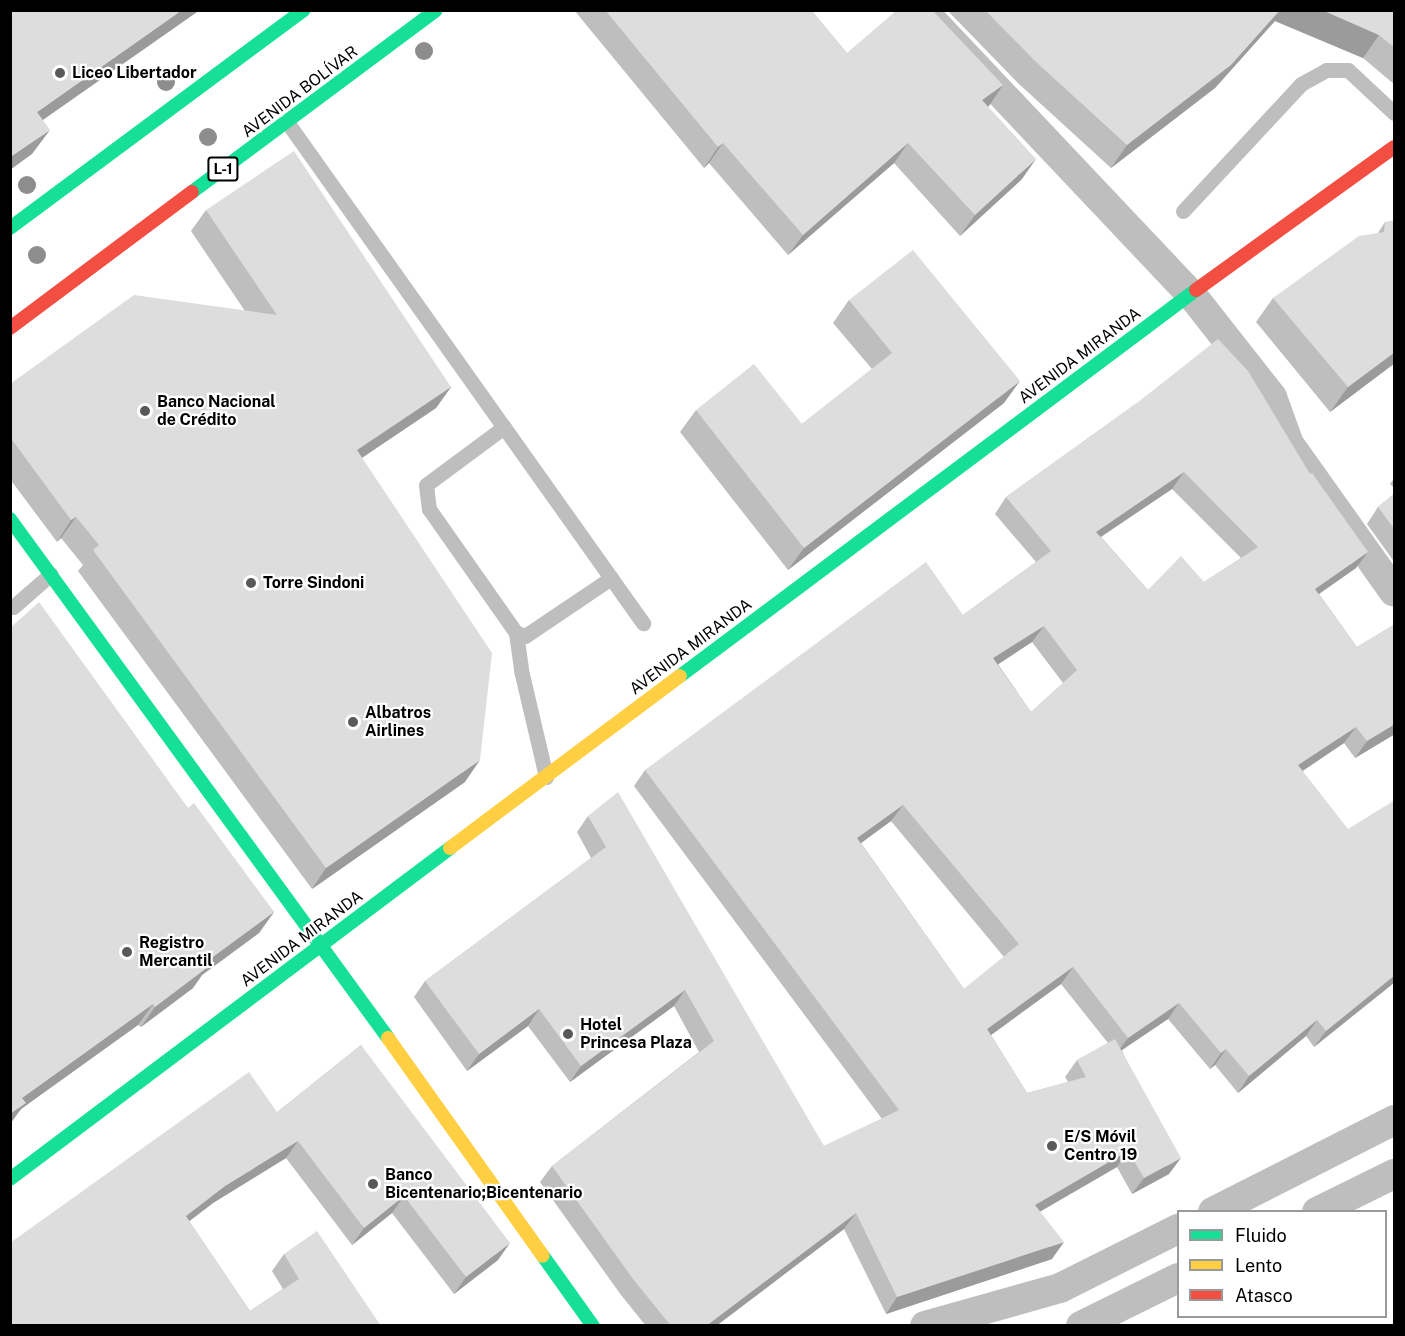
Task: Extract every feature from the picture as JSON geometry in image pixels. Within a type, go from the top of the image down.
[{"type":"street","points":[[10,228],[304,10]]},
{"type":"street","name":"AVENIDA BOLÍVAR","points":[[10,328],[436,10]]},
{"type":"street","points":[[922,10],[1191,294],[1272,398],[1289,444],[1395,592]]},
{"type":"street","name":"AVENIDA MIRANDA","points":[[10,1179],[1191,294],[1395,147]]},
{"type":"street","points":[[10,519],[321,945],[593,1326]]},
{"type":"street","points":[[1217,1210],[1395,1120]]},
{"type":"street","points":[[1321,1210],[1395,1174]]},
{"type":"street","points":[[925,1326],[1060,1288],[1177,1230]]},
{"type":"street","points":[[1081,1326],[1177,1279]]},
{"type":"lane","points":[[1183,211],[1301,84],[1326,70],[1348,70],[1395,113]]},
{"type":"lane","points":[[287,122],[643,623]]},
{"type":"lane","points":[[504,427],[426,485],[425,498],[429,509],[516,633],[521,670],[546,777]]},
{"type":"lane","points":[[13,607],[51,574]]},
{"type":"lane","points":[[516,633],[525,636],[533,632],[611,578]]},
{"type":"building","name":"Liceo Libertador","points":[[10,10],[182,10],[37,112],[50,130],[10,157]]},
{"type":"building","points":[[605,10],[811,10],[847,53],[897,10],[932,10],[1003,85],[982,100],[1036,159],[975,215],[908,143],[803,235],[723,143],[718,147]]},
{"type":"building","points":[[985,10],[1280,10],[1231,65],[1127,145],[1035,61]]},
{"type":"building","points":[[1322,10],[1395,10],[1395,48],[1379,35]]},
{"type":"building","name":"Torre Sindoni","points":[[294,151],[451,387],[357,450],[492,653],[480,760],[326,868],[93,550],[99,545],[76,517],[71,520],[10,437],[10,384],[134,295],[277,315],[206,210]]},
{"type":"building","points":[[1395,221],[1395,352],[1348,387],[1273,298],[1359,236],[1384,232],[1385,222]]},
{"type":"building","points":[[913,250],[1020,381],[804,548],[696,410],[754,364],[802,424],[892,353],[849,300]]},
{"type":"building","points":[[1218,339],[1248,371],[1310,474],[1312,473],[1368,552],[1315,589],[1357,647],[1395,624],[1395,724],[1367,741],[1356,727],[1298,765],[1348,829],[1395,800],[1395,975],[1326,1031],[1317,1020],[1249,1076],[1226,1049],[1221,1053],[1179,1003],[1128,1038],[1073,967],[987,1029],[1027,1093],[1086,1077],[1077,1060],[1115,1039],[1181,1158],[1144,1178],[1128,1151],[1035,1205],[1064,1242],[897,1297],[856,1213],[706,1326],[671,1326],[633,1279],[552,1166],[714,1041],[685,990],[581,1066],[539,1009],[479,1054],[425,981],[606,847],[588,816],[618,792],[824,1146],[899,1110],[645,770],[926,562],[963,615],[1051,551],[1006,497],[1137,403]],"holes":[[[1184,472],[1258,547],[1204,582],[1181,556],[1148,590],[1096,532]],[[1044,626],[1077,670],[1031,712],[993,658]],[[903,805],[1019,944],[964,989],[857,838]]]},
{"type":"building","points":[[1395,493],[1395,530],[1378,507]]},
{"type":"building","points":[[39,602],[188,808],[194,803],[274,912],[206,962],[208,967],[155,1007],[153,1004],[22,1098],[26,1103],[10,1114],[10,628]]},
{"type":"building","points":[[361,1045],[510,1243],[466,1277],[404,1196],[364,1228],[298,1141],[225,1186],[186,1216],[250,1311],[299,1279],[284,1254],[317,1231],[381,1326],[10,1326],[10,1243],[249,1072],[277,1112]]},
{"type":"traffic: fast","points":[[10,228],[304,10]]},
{"type":"traffic: fast","points":[[192,192],[436,10]]},
{"type":"traffic: fast","points":[[680,676],[1196,290]]},
{"type":"traffic: fast","points":[[10,519],[388,1038]]},
{"type":"traffic: fast","points":[[10,1179],[450,848]]},
{"type":"traffic: fast","points":[[543,1256],[593,1326]]},
{"type":"traffic: slow","points":[[450,848],[680,676]]},
{"type":"traffic: slow","points":[[388,1038],[543,1256]]},
{"type":"traffic: jam","points":[[1196,290],[1394,147]]},
{"type":"traffic: jam","points":[[10,328],[192,192]]},
{"type":"place","name":"Liceo Libertador","points":[[60,73]]},
{"type":"place","name":"Banco Nacional de Crédito","points":[[145,411]]},
{"type":"place","name":"Torre Sindoni","points":[[251,583]]},
{"type":"place","name":"Albatros Airlines","points":[[353,722]]},
{"type":"place","name":"Registro Mercantil","points":[[127,952]]},
{"type":"place","name":"Hotel Princesa Plaza","points":[[568,1034]]},
{"type":"place","name":"E/S Móvil Centro 19","points":[[1052,1146]]},
{"type":"place","name":"Banco Bicentenario;Bicentenario","points":[[373,1184]]}]
